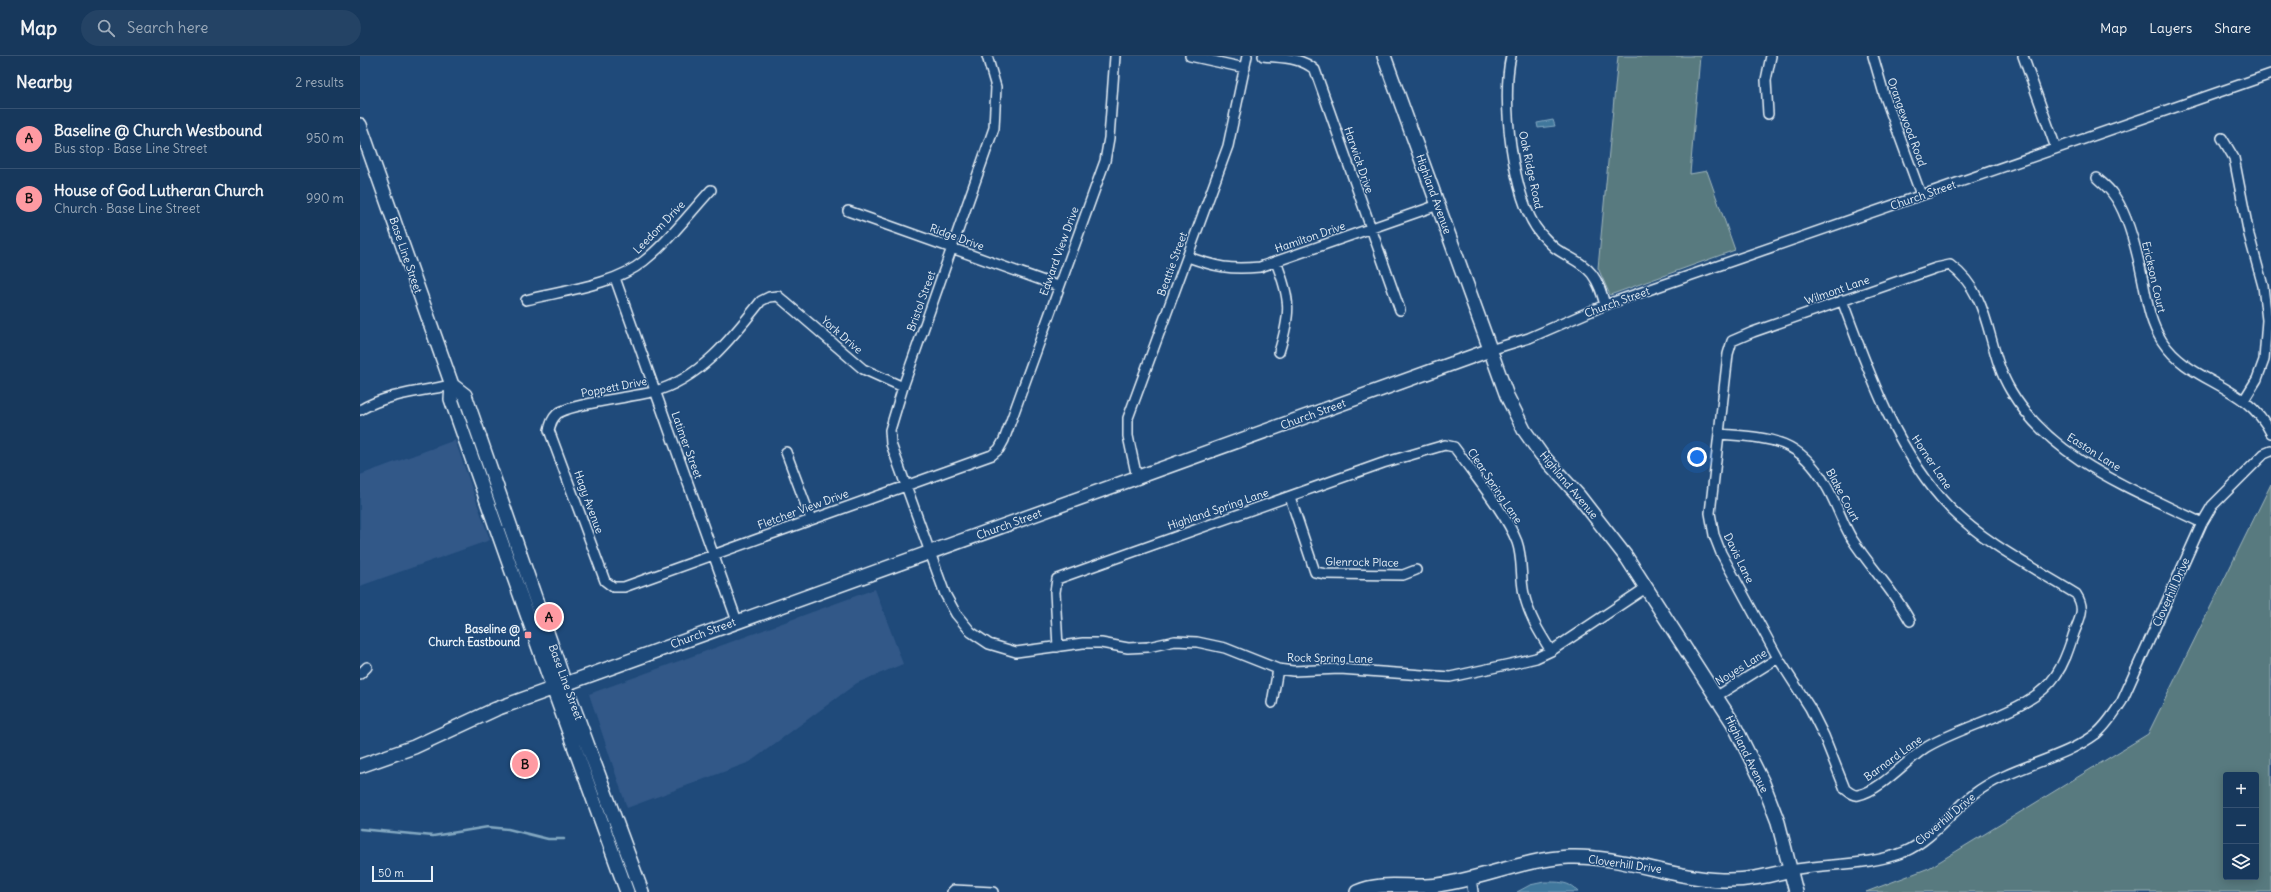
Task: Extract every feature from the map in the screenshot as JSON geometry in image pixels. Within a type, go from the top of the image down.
[{"type":"main road","name":"Highland Avenue","points":[[1384,56],[1507,396],[1524,430],[1541,454],[1616,542],[1648,587],[1717,696],[1748,751],[1763,783],[1778,822],[1796,892]]},
{"type":"main road","name":"Base Line Street","points":[[360,125],[452,385],[452,399],[553,688],[627,892]]},
{"type":"main road","name":"Church Street","points":[[360,766],[414,746],[480,715],[553,688],[1490,350]]},
{"type":"main road","name":"Base Line Street","points":[[452,385],[465,395],[566,684],[642,892]]},
{"type":"main road","points":[[498,531],[504,532],[507,536],[520,568],[531,583]]},
{"type":"main road","name":"Cloverhill Drive","points":[[1358,892],[1382,885],[1431,886],[1471,878],[1520,865],[1569,857],[1637,864],[1700,878],[1722,880],[1757,879],[1791,870]]},
{"type":"street","name":"Bristol Street","points":[[931,552],[891,444],[890,430],[903,387],[994,128],[996,87],[987,56]]},
{"type":"street","name":"Edward View Drive","points":[[1000,449],[1058,286],[1105,161],[1109,138],[1115,56]]},
{"type":"street","points":[[1190,56],[1245,68]]},
{"type":"street","name":"Beattie Street","points":[[1137,478],[1128,436],[1128,418],[1228,146],[1247,56]]},
{"type":"street","name":"Harwick Drive","points":[[1263,56],[1298,60],[1308,63],[1315,70],[1370,229],[1400,310]]},
{"type":"street","name":"Oak Ridge Road","points":[[1511,56],[1507,92],[1508,117],[1523,200],[1529,217],[1554,247],[1582,264],[1592,273],[1598,283],[1605,305]]},
{"type":"street","points":[[1768,114],[1766,80],[1771,56]]},
{"type":"street","name":"Orangewood Road","points":[[1873,56],[1884,94],[1921,196]]},
{"type":"street","points":[[2023,56],[2056,148]]},
{"type":"street","name":"Church Street","points":[[1490,350],[1529,338],[1605,305],[2271,74]]},
{"type":"street","points":[[2222,138],[2234,158],[2249,235],[2263,286],[2267,320],[2264,360],[2257,379],[2244,400]]},
{"type":"street","name":"Erickson Court","points":[[2097,178],[2113,194],[2130,229],[2139,258],[2152,323],[2162,342],[2190,369],[2228,389],[2244,400],[2261,417],[2271,434]]},
{"type":"street","name":"Leedom Drive","points":[[526,300],[615,278],[643,262],[711,190]]},
{"type":"street","name":"Hamilton Drive","points":[[1188,257],[1226,268],[1260,267],[1438,206]]},
{"type":"street","name":"Ridge Drive","points":[[848,211],[1058,286]]},
{"type":"street","points":[[1276,262],[1286,288],[1288,304],[1285,331],[1279,352]]},
{"type":"street","name":"Wilmont Lane","points":[[1732,341],[1741,335],[1936,268],[1950,265]]},
{"type":"street","name":"Easton Lane","points":[[1950,265],[1966,279],[1980,301],[1987,318],[2000,369],[2011,391],[2035,424],[2066,451],[2098,471],[2202,523]]},
{"type":"street","name":"Latimer Street","points":[[615,278],[737,621]]},
{"type":"street","name":"York Drive","points":[[769,297],[778,296],[863,369],[903,387]]},
{"type":"street","name":"Poppett Drive","points":[[551,421],[558,413],[574,407],[626,399],[655,391],[691,373],[717,354],[760,301],[769,297]]},
{"type":"street","name":"Horner Lane","points":[[1842,300],[1867,368],[1885,409],[1929,484],[1951,509],[1981,534],[2076,594],[2082,603]]},
{"type":"street","name":"Davis Lane","points":[[1732,341],[1728,354],[1710,513],[1714,535],[1721,553],[1778,658]]},
{"type":"street","points":[[362,406],[452,385]]},
{"type":"street","name":"Hagy Avenue","points":[[551,421],[550,430],[605,580],[613,587]]},
{"type":"street","name":"Blake Court","points":[[1718,434],[1775,440],[1795,449],[1811,462],[1826,485],[1852,538],[1875,571],[1897,598],[1910,621]]},
{"type":"street","name":"Highland Spring Lane","points":[[1058,647],[1055,592],[1057,579],[1383,463],[1445,445],[1454,447]]},
{"type":"street","name":"Clear Spring Lane","points":[[1454,447],[1509,527],[1517,543],[1522,566],[1524,592],[1530,618],[1551,651]]},
{"type":"street","name":"Fletcher View Drive","points":[[613,587],[624,586],[992,454],[1000,449]]},
{"type":"street","name":"Cloverhill Drive","points":[[1791,870],[1877,859],[1904,852],[1923,841],[1974,794],[1986,786],[2077,745],[2096,733],[2112,717],[2122,700],[2202,523],[2212,506],[2264,454],[2271,451]]},
{"type":"street","points":[[786,452],[811,519]]},
{"type":"street","name":"Glenrock Place","points":[[1290,497],[1315,572],[1326,574],[1403,575],[1416,570]]},
{"type":"street","name":"Rock Spring Lane","points":[[931,552],[945,594],[956,614],[971,632],[989,644],[1016,652],[1083,643],[1101,643],[1128,648],[1148,647],[1175,641],[1197,642],[1226,648],[1278,669],[1293,671],[1340,669],[1450,677],[1508,665],[1536,658],[1551,651],[1648,587]]},
{"type":"street","name":"Barnard Lane","points":[[1778,658],[1810,708],[1824,736],[1845,789],[1858,795],[1870,790],[1894,774],[1925,748],[2029,701],[2044,689],[2056,676],[2065,660],[2081,612],[2082,603]]},
{"type":"street","name":"Noyes Lane","points":[[1717,696],[1778,658]]},
{"type":"street","points":[[360,674],[367,667]]},
{"type":"street","points":[[1272,703],[1278,669]]},
{"type":"street","points":[[1471,878],[1473,892]]},
{"type":"street","points":[[952,892],[954,890],[993,892]]},
{"type":"shaded area","points":[[1553,120],[1555,126],[1538,128],[1537,123]]},
{"type":"shaded area","points":[[455,440],[490,540],[360,586],[360,475]]},
{"type":"shaded area","points":[[875,589],[903,664],[857,683],[750,762],[627,808],[589,694]]},
{"type":"shaded area","points":[[1544,882],[1558,882],[1567,884],[1575,888],[1578,892],[1517,892],[1530,885]]},
{"type":"green space","points":[[1618,56],[1700,56],[1690,174],[1707,171],[1735,250],[1610,295],[1598,268]]},
{"type":"green space","points":[[2271,484],[2271,892],[1866,892],[1929,868],[2148,734]]},
{"type":"waterway","points":[[360,829],[433,836],[488,827],[508,829],[548,839],[564,839]]},
{"type":"place","name":"Baseline @ Church Westbound","points":[[549,617]]},
{"type":"place","name":"Baseline @ Church Eastbound","points":[[528,635]]},
{"type":"place","name":"House of God Lutheran Church","points":[[525,764]]}]
